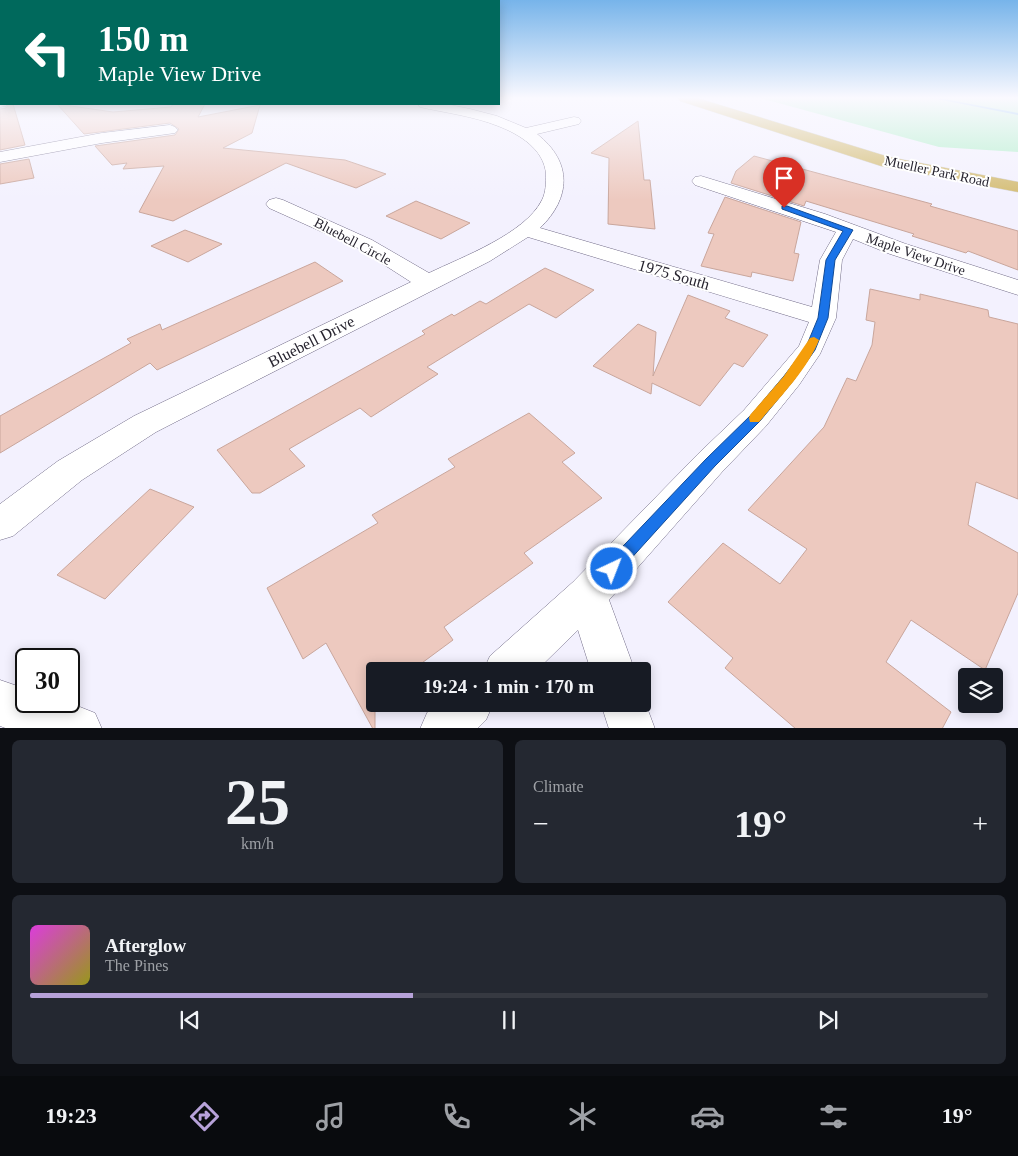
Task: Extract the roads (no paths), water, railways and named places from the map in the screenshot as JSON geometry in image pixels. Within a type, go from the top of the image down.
[{"type":"main road","name":"Mueller Park Road","points":[[792,132],[870,157],[926,170],[1018,187]]},
{"type":"street","points":[[0,156],[102,138],[153,132]]},
{"type":"street","points":[[524,133],[529,132]]},
{"type":"street","name":"Bluebell Drive","points":[[0,525],[26,502],[67,471],[145,424],[428,283],[506,243],[525,230],[551,202],[556,189],[556,177],[549,155],[535,140],[524,133]]},
{"type":"street","name":"Maple View Drive","points":[[701,181],[1018,288]]},
{"type":"street","name":"Bluebell Circle","points":[[276,204],[365,244],[428,283]]},
{"type":"street","name":"1975 South","points":[[525,230],[823,318]]},
{"type":"street","points":[[515,662],[587,596],[710,463],[755,418],[789,378],[811,348],[823,318],[831,260],[848,230]]},
{"type":"street","points":[[587,596],[610,662]]},
{"type":"street","points":[[0,703],[79,728]]},
{"type":"street","points":[[443,728],[461,712]]},
{"type":"street","points":[[627,712],[632,728]]}]
